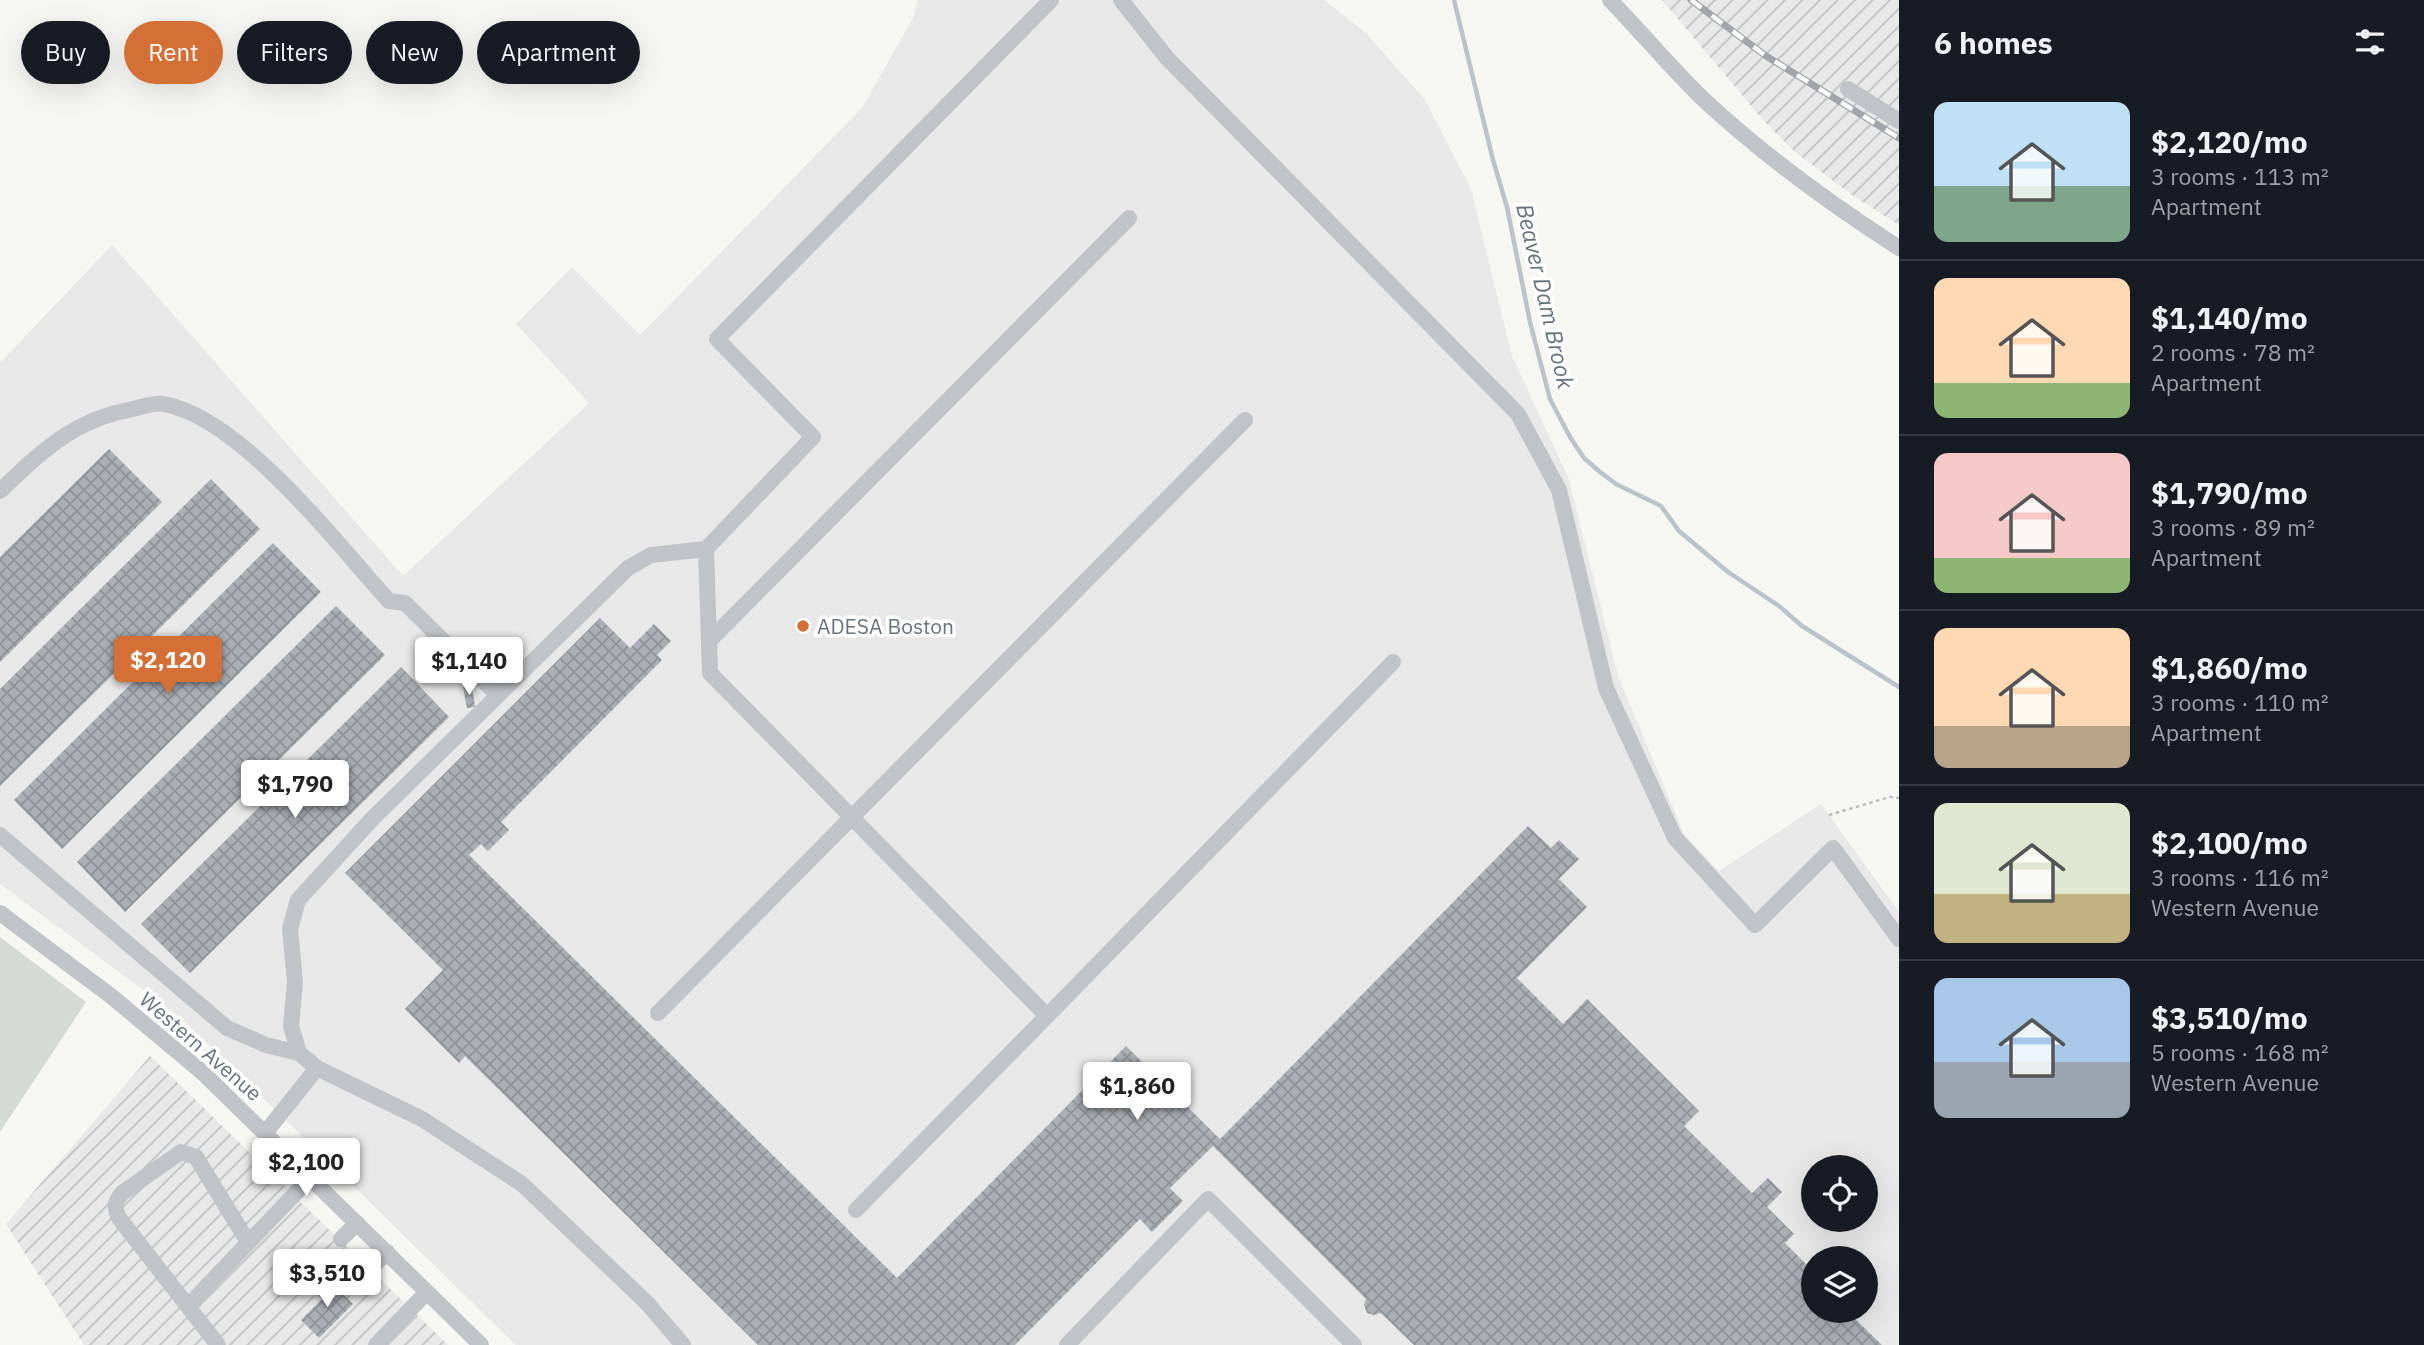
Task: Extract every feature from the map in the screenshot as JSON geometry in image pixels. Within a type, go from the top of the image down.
[{"type":"street","points":[[299,1054],[291,1026],[295,982],[290,929],[298,900],[373,818],[628,568],[651,555],[706,549],[813,437],[718,339],[1051,0]]},
{"type":"street","points":[[1121,0],[1167,58],[1518,414],[1559,490],[1606,688],[1675,838],[1755,925],[1833,848],[1899,939]]},
{"type":"street","points":[[1610,0],[1702,97],[1747,137],[1796,178],[1899,248]]},
{"type":"street","points":[[1848,89],[1899,121]]},
{"type":"street","points":[[709,641],[1129,218]]},
{"type":"street","points":[[0,491],[53,442],[101,415],[162,403],[197,416],[256,454],[389,601],[405,603],[498,695]]},
{"type":"street","points":[[658,1013],[1245,420]]},
{"type":"street","points":[[706,549],[710,673],[1047,1016]]},
{"type":"street","points":[[856,1210],[1392,662]]},
{"type":"street","points":[[0,835],[227,1028],[266,1045],[299,1054],[317,1068],[422,1119],[522,1184],[647,1303],[683,1345]]},
{"type":"street","name":"Western Avenue","points":[[0,914],[160,1036],[266,1132],[481,1345]]},
{"type":"street","points":[[266,1132],[317,1068]]},
{"type":"street","points":[[218,1345],[114,1208],[122,1193],[181,1152],[190,1153],[196,1157],[234,1224],[248,1242]]},
{"type":"street","points":[[187,1306],[311,1177]]},
{"type":"street","points":[[1067,1345],[1208,1199],[1354,1345]]},
{"type":"street","points":[[341,1239],[357,1223]]},
{"type":"street","points":[[371,1268],[387,1252]]},
{"type":"street","points":[[376,1345],[427,1292]]},
{"type":"path","points":[[1829,816],[1890,797],[1899,798]]},
{"type":"shaded area","name":"ADESA Boston","points":[[918,0],[1324,0],[1366,33],[1425,100],[1471,189],[1512,356],[1568,477],[1618,676],[1684,834],[1719,871],[1821,804],[1899,912],[1899,1345],[516,1345],[180,1017],[0,884],[0,363],[112,245],[403,576],[589,403],[516,324],[572,267],[640,335],[862,108],[913,18]]},
{"type":"shaded area","points":[[1662,0],[1899,0],[1899,225],[1849,193],[1794,151],[1763,120]]},
{"type":"shaded area","points":[[0,937],[86,1002],[0,1132]]},
{"type":"shaded area","points":[[150,1056],[448,1345],[84,1345],[6,1224]]},
{"type":"building","points":[[109,449],[162,502],[0,662],[0,557]]},
{"type":"building","points":[[211,479],[260,529],[0,786],[0,689]]},
{"type":"building","points":[[273,543],[321,592],[62,849],[14,800]]},
{"type":"building","points":[[336,606],[385,655],[125,912],[77,862]]},
{"type":"building","points":[[600,618],[630,648],[654,624],[671,641],[657,655],[662,660],[501,822],[509,830],[488,851],[481,844],[469,855],[897,1278],[1126,1046],[1220,1139],[1528,826],[1551,848],[1559,840],[1579,859],[1559,879],[1587,907],[1517,978],[1563,1024],[1587,999],[1699,1111],[1684,1126],[1752,1193],[1768,1178],[1782,1192],[1767,1207],[1794,1234],[1785,1243],[1801,1259],[1801,1323],[1859,1323],[1882,1345],[1414,1345],[1381,1313],[1367,1313],[1364,1305],[1366,1299],[1213,1146],[1170,1188],[1183,1201],[1152,1232],[1140,1219],[1015,1345],[758,1345],[465,1056],[459,1063],[405,1009],[443,970],[345,873]]},
{"type":"building","points":[[401,667],[449,717],[190,973],[141,924]]},
{"type":"building","points":[[472,686],[475,707],[467,708],[463,687]]},
{"type":"building","points":[[328,1279],[353,1304],[319,1338],[301,1320],[322,1299],[314,1292]]},
{"type":"waterway","name":"Beaver Dam Brook","points":[[1454,0],[1507,207],[1530,322],[1550,399],[1570,437],[1584,458],[1600,472],[1616,484],[1661,506],[1679,531],[1728,572],[1779,606],[1802,626],[1899,687]]},
{"type":"railway","points":[[1691,0],[1766,56],[1899,138]]},
{"type":"place","name":"ADESA Boston","points":[[803,626]]}]
